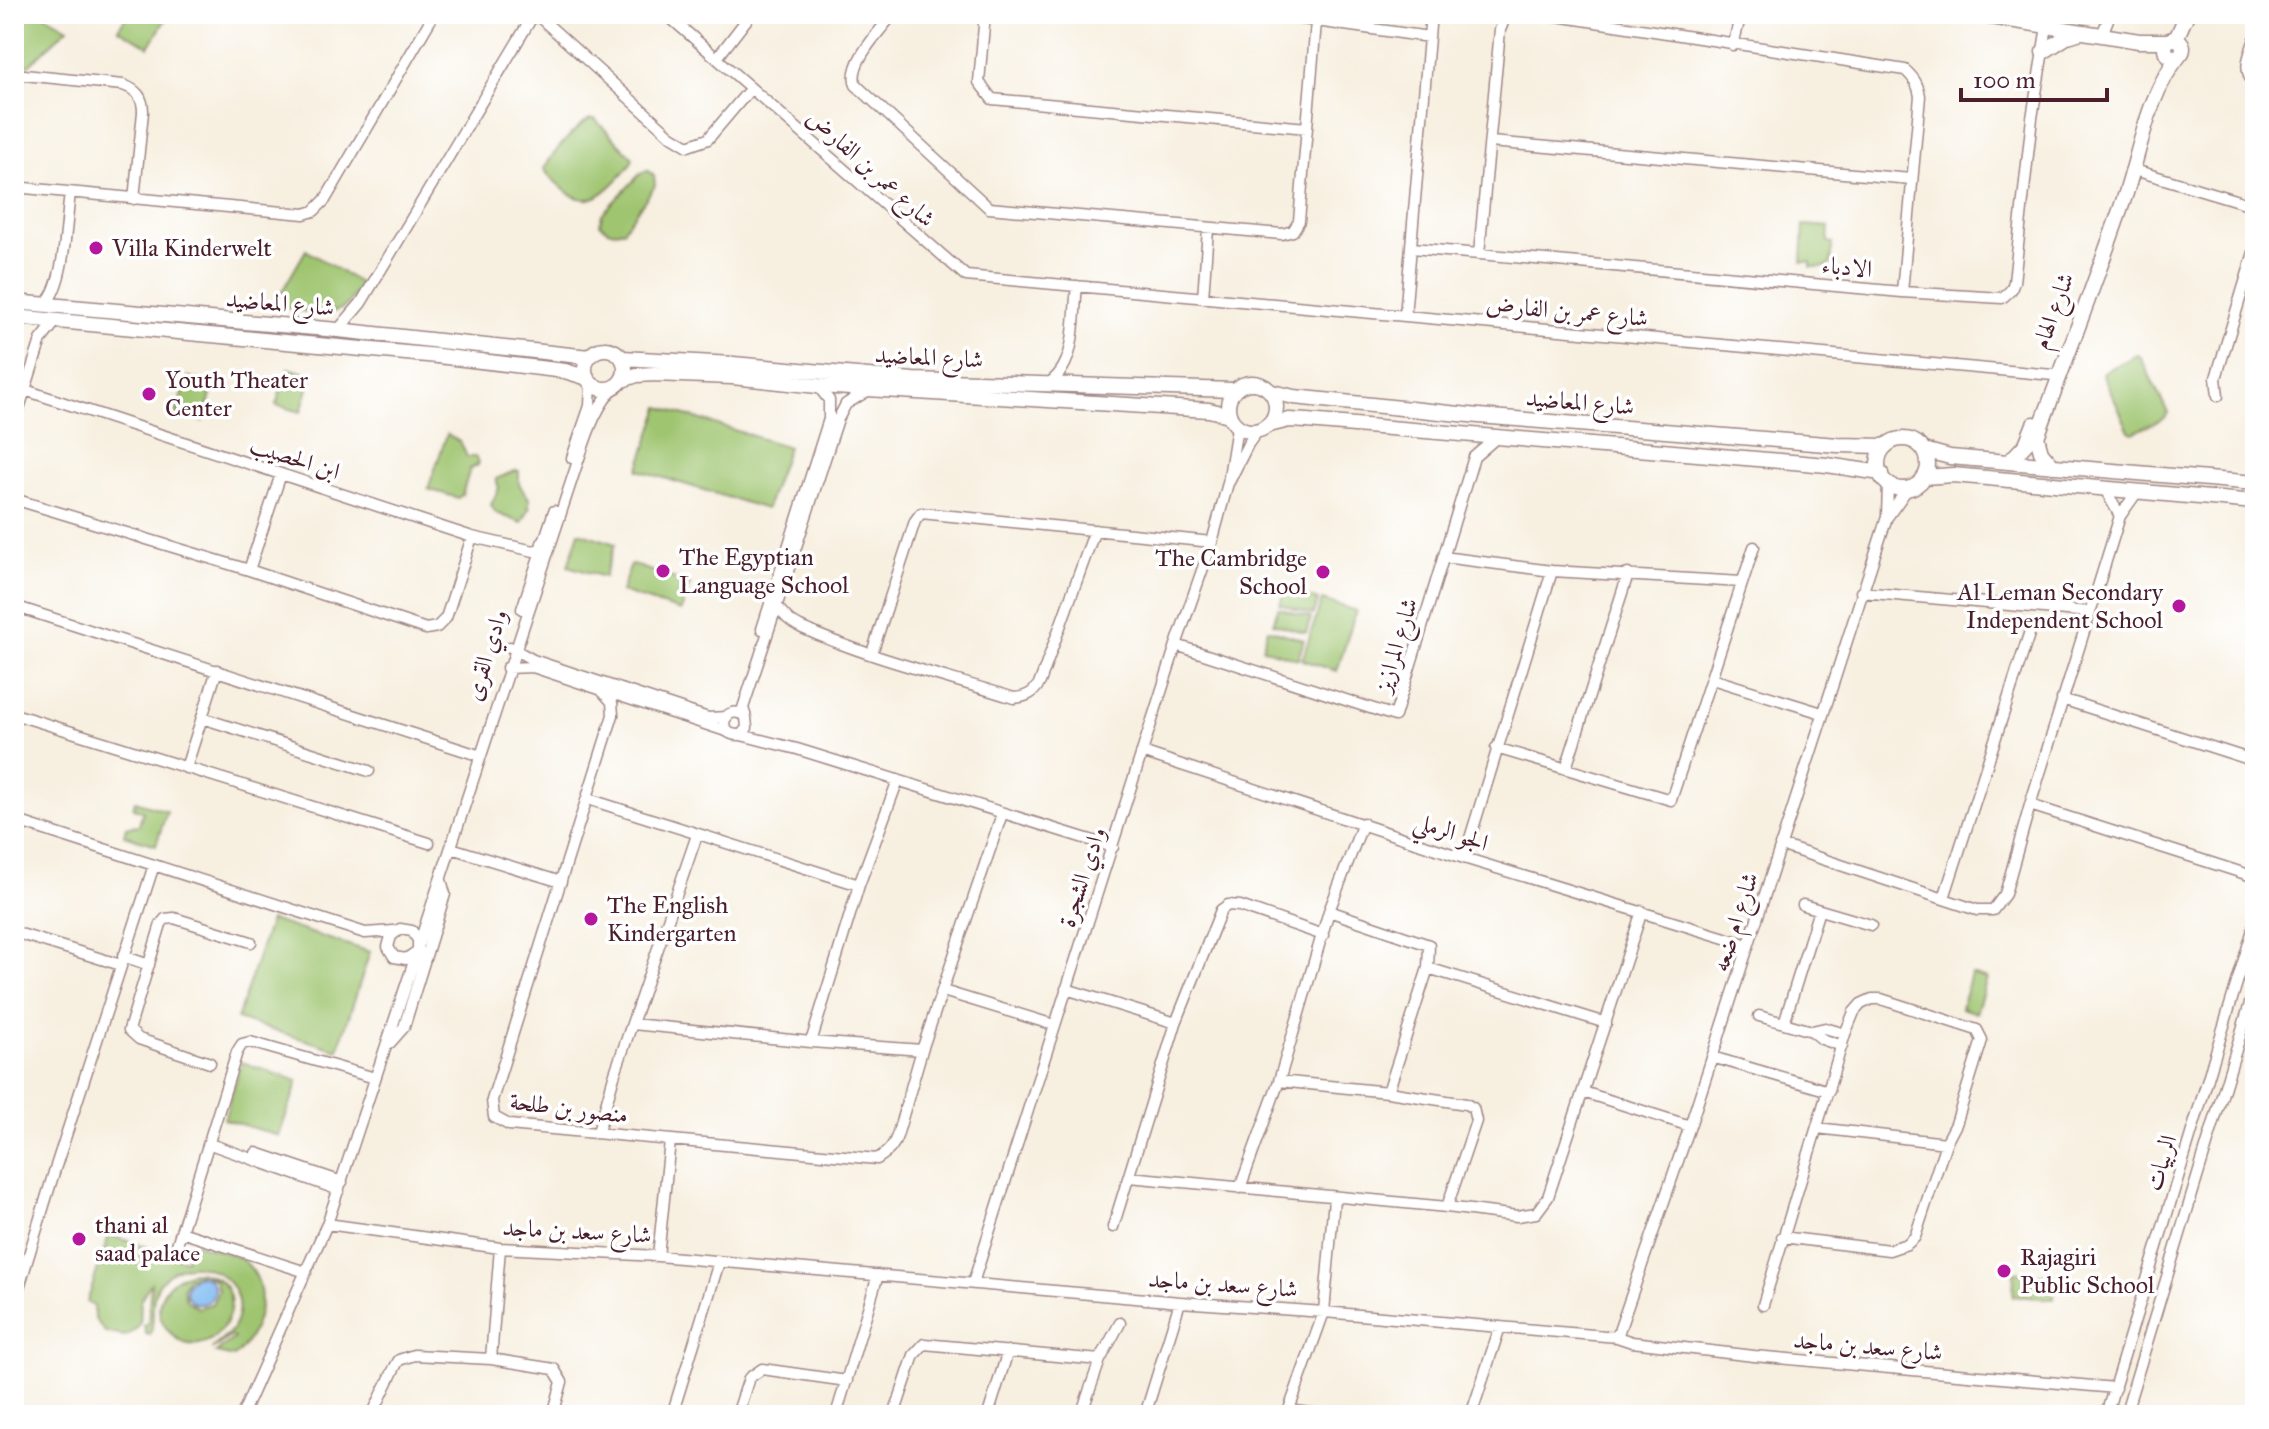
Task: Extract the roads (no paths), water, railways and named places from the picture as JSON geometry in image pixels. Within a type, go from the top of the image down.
[{"type":"street","points":[[14,187],[304,214],[314,211],[325,200],[434,14]]},
{"type":"street","points":[[338,330],[361,303],[535,14],[670,135],[688,146],[708,139],[751,88]]},
{"type":"street","name":"شارع عمر بن الفارض","points":[[666,14],[966,276],[2053,375]]},
{"type":"street","points":[[717,58],[751,14]]},
{"type":"street","points":[[893,14],[855,65],[853,80],[859,90],[984,204],[997,210],[1282,234],[1295,228],[1299,221],[1316,22]]},
{"type":"street","points":[[985,14],[979,82],[992,99],[1307,128]]},
{"type":"street","points":[[1267,14],[1429,37]]},
{"type":"street","points":[[1405,316],[1431,14]]},
{"type":"street","points":[[1479,254],[1500,30],[1504,20],[1512,14]]},
{"type":"street","points":[[1544,14],[1905,70],[1916,81],[1920,96],[1902,292]]},
{"type":"street","points":[[1733,45],[1741,14]]},
{"type":"street","points":[[1972,14],[2102,35],[2170,50]]},
{"type":"street","points":[[2102,35],[2110,14]]},
{"type":"street","name":"شارع الهام","points":[[2053,466],[2041,452],[2037,437],[2127,189],[2170,50],[2186,19]]},
{"type":"street","name":"الادباء","points":[[1412,248],[1998,299],[2011,290],[2014,282],[2032,118],[2047,26]]},
{"type":"street","points":[[2043,52],[2068,36],[2081,32]]},
{"type":"street","points":[[2255,39],[2247,60],[2247,75],[2255,87]]},
{"type":"street","points":[[14,74],[123,85],[138,94],[143,102],[143,112],[134,199]]},
{"type":"street","points":[[1491,142],[1911,179]]},
{"type":"street","points":[[2131,169],[2255,206]]},
{"type":"street","name":"شارع الهام","points":[[2009,462],[2026,444],[2131,169]]},
{"type":"street","points":[[42,305],[49,301],[57,285],[70,193]]},
{"type":"street","points":[[1203,298],[1208,229]]},
{"type":"street","points":[[2218,396],[2216,378],[2255,249]]},
{"type":"street","points":[[57,285],[66,303],[72,307]]},
{"type":"street","points":[[1046,385],[1060,375],[1067,363],[1077,286]]},
{"type":"street","name":"شارع المعاضيد","points":[[14,302],[338,330],[589,357]]},
{"type":"street","points":[[361,303],[359,323],[370,334]]},
{"type":"street","points":[[20,318],[41,340]]},
{"type":"street","name":"شارع المعاضيد","points":[[20,318],[438,356],[565,371],[589,381]]},
{"type":"street","points":[[14,424],[41,340],[57,320]]},
{"type":"street","points":[[608,349],[622,358],[625,369],[619,383],[603,389],[589,381],[586,366],[589,357],[608,349]]},
{"type":"street","name":"شارع المعاضيد","points":[[622,358],[913,380],[1234,390]]},
{"type":"street","points":[[1067,363],[1084,387]]},
{"type":"street","name":"شارع المعاضيد","points":[[619,383],[637,375],[655,374],[732,377],[818,386],[1209,410],[1233,421]]},
{"type":"street","name":"وادي القرى","points":[[400,930],[414,926],[423,918],[507,668],[533,571],[590,406],[589,381]]},
{"type":"street","points":[[1253,382],[1264,385],[1272,392],[1276,409],[1264,427],[1248,431],[1233,421],[1228,402],[1234,390],[1253,382]]},
{"type":"street","name":"وادي القرى","points":[[513,648],[593,421],[604,398],[619,383]]},
{"type":"street","points":[[726,731],[724,724],[741,695],[829,419],[829,400],[818,386]]},
{"type":"street","points":[[741,735],[747,720],[743,708],[838,419],[846,404],[871,389]]},
{"type":"street","name":"ابن الحصيب","points":[[25,390],[472,537],[534,551],[541,548],[543,542]]},
{"type":"street","name":"شارع المعاضيد","points":[[1272,392],[1308,399],[1495,417],[1826,444],[1886,446]]},
{"type":"street","name":"شارع المعاضيد","points":[[1264,427],[1289,420],[1307,421],[1827,465],[1884,478]]},
{"type":"street","name":"وادي الشجرة","points":[[973,1283],[1176,645],[1212,542],[1228,483],[1233,421]]},
{"type":"street","name":"وادي الشجرة","points":[[1228,483],[1248,444],[1264,427]]},
{"type":"street","points":[[1461,435],[1474,457],[1497,438]]},
{"type":"street","points":[[1924,477],[1928,459],[1918,444],[1902,439],[1886,446],[1879,459],[1884,478],[1898,488],[1908,488],[1924,477],[1953,475],[2255,502]]},
{"type":"street","points":[[1924,450],[1950,457],[2255,483]]},
{"type":"street","name":"شارع المرازيز","points":[[1176,645],[1395,716],[1474,457]]},
{"type":"street","points":[[249,570],[281,474]]},
{"type":"street","name":"شارع ام ضعه","points":[[1884,478],[1887,517]]},
{"type":"street","name":"شارع ام ضعه","points":[[1617,1337],[1690,1126],[1861,592],[1887,517],[1908,488]]},
{"type":"street","points":[[2105,489],[2120,516]]},
{"type":"street","points":[[1780,845],[1856,864],[1977,910],[1993,910],[2005,894],[2120,516],[2137,492]]},
{"type":"street","points":[[14,499],[433,629],[442,624],[449,611],[472,537]]},
{"type":"street","points":[[872,653],[915,521],[921,513],[1212,542]]},
{"type":"street","points":[[777,606],[782,614],[799,626],[872,653],[1014,698],[1028,695],[1035,691],[1040,682],[1095,530]]},
{"type":"street","name":"ابن الحصيب","points":[[508,547],[532,557],[535,562],[533,571]]},
{"type":"street","points":[[1496,748],[1671,800],[1754,547]]},
{"type":"street","points":[[1443,557],[1552,571],[1742,582]]},
{"type":"street","points":[[1464,858],[1552,571]]},
{"type":"street","points":[[1566,768],[1628,574]]},
{"type":"street","points":[[1861,592],[2089,612]]},
{"type":"street","points":[[14,606],[478,755]]},
{"type":"street","points":[[768,631],[799,626]]},
{"type":"street","points":[[1944,898],[2031,628]]},
{"type":"street","points":[[513,648],[533,660],[708,718],[740,713],[754,731],[797,749]]},
{"type":"street","points":[[507,668],[533,667],[733,735],[797,749],[1113,847]]},
{"type":"street","points":[[186,768],[217,670]]},
{"type":"street","points":[[1712,679],[1822,713]]},
{"type":"street","points":[[602,691],[612,702],[613,715],[630,704],[638,703]]},
{"type":"street","points":[[2062,699],[2255,761]]},
{"type":"street","points":[[14,714],[429,843]]},
{"type":"street","name":"منصور بن طلحة","points":[[613,715],[495,1091],[492,1112],[497,1121],[509,1125],[877,1159],[893,1147],[922,1050],[1002,814]]},
{"type":"street","points":[[202,718],[369,771]]},
{"type":"street","name":"الجو الرملي","points":[[1142,752],[1464,858],[1748,945]]},
{"type":"street","name":"وادي القرى","points":[[242,1415],[327,1224],[441,880],[478,755]]},
{"type":"street","points":[[811,1042],[859,885],[898,780]]},
{"type":"street","points":[[588,799],[859,885]]},
{"type":"street","points":[[2030,805],[2253,877]]},
{"type":"street","points":[[14,820],[365,933],[400,930],[414,934],[418,948],[410,958],[393,955],[365,933]]},
{"type":"street","points":[[1240,1188],[1279,1081],[1329,911],[1363,823]]},
{"type":"street","points":[[598,1132],[697,835]]},
{"type":"street","points":[[451,848],[561,882]]},
{"type":"street","points":[[14,1304],[154,865]]},
{"type":"street","name":"وادي القرى","points":[[386,1048],[404,1027],[445,894],[441,880]]},
{"type":"street","points":[[1113,1227],[1176,1023],[1216,918],[1228,905],[1240,906],[1323,935]]},
{"type":"street","points":[[1803,905],[1871,925]]},
{"type":"street","points":[[1784,1023],[1819,910]]},
{"type":"street","points":[[1329,911],[1423,941],[1430,949],[1428,968],[1388,1092]]},
{"type":"street","points":[[1129,1177],[1517,1216],[1536,1213],[1548,1197],[1642,911]]},
{"type":"street","points":[[210,1063],[130,1034],[130,1024],[161,924],[169,917],[251,942]]},
{"type":"street","name":"الربيات","points":[[2106,1415],[2255,923]]},
{"type":"street","points":[[400,930],[389,939],[405,989]]},
{"type":"street","points":[[14,932],[122,961],[149,965]]},
{"type":"street","points":[[1428,968],[1606,1023]]},
{"type":"street","name":"الربيات","points":[[2125,1415],[2255,987]]},
{"type":"street","points":[[1066,989],[1176,1023]]},
{"type":"street","points":[[943,991],[1054,1025]]},
{"type":"street","points":[[1763,1305],[1782,1237],[1845,1034],[1854,1012],[1861,1004],[1881,999],[1975,1028],[1982,1040],[1956,1124],[1946,1143],[1915,1237],[1907,1244],[1889,1250],[1782,1237]]},
{"type":"street","points":[[1759,1016],[1812,1031],[1822,1039],[1842,1046]]},
{"type":"street","points":[[633,1024],[922,1050]]},
{"type":"street","points":[[1812,1031],[1825,1028],[1845,1034]]},
{"type":"street","points":[[176,1248],[242,1044],[250,1042],[375,1078]]},
{"type":"street","points":[[1712,1057],[1829,1091]]},
{"type":"street","points":[[1279,1081],[1388,1092],[1466,1104],[1473,1108],[1476,1121],[1447,1207]]},
{"type":"street","points":[[1583,1092],[1690,1126]]},
{"type":"street","points":[[1817,1128],[1946,1143]]},
{"type":"street","points":[[210,1141],[340,1186]]},
{"type":"street","points":[[658,1256],[670,1141]]},
{"type":"street","points":[[1324,1415],[1288,1412],[1324,1312],[1334,1199]]},
{"type":"street","name":"شارع سعد بن ماجد","points":[[327,1224],[500,1248],[658,1256],[1617,1337],[1632,1342],[1754,1356],[2115,1388]]},
{"type":"street","points":[[181,1232],[306,1272]]},
{"type":"street","points":[[491,1359],[500,1248]]},
{"type":"street","points":[[672,1415],[719,1262]]},
{"type":"street","points":[[836,1415],[878,1275]]},
{"type":"street","points":[[1145,1415],[1180,1302]]},
{"type":"street","points":[[1081,1415],[1100,1360],[1120,1323]]},
{"type":"street","points":[[1471,1415],[1500,1327]]},
{"type":"street","points":[[894,1415],[919,1346],[931,1344],[1100,1360]]},
{"type":"street","points":[[988,1415],[1008,1351]]},
{"type":"street","points":[[372,1415],[395,1367],[406,1356],[491,1359],[549,1367],[558,1372],[562,1382],[553,1415]]},
{"type":"street","points":[[737,1415],[749,1378],[762,1369],[847,1381]]},
{"type":"water","points":[[200,1276],[210,1280],[214,1290],[210,1300],[200,1304],[190,1300],[186,1290],[190,1280]]},
{"type":"place","name":"Villa Kinderwelt","points":[[96,248]]},
{"type":"place","name":"Youth Theater Center","points":[[149,394]]},
{"type":"place","name":"The Egyptian Language School","points":[[663,571]]},
{"type":"place","name":"The Cambridge School","points":[[1323,572]]},
{"type":"place","name":"Al Leman Secondary Independent School","points":[[2179,606]]},
{"type":"place","name":"The English Kindergarten","points":[[591,919]]},
{"type":"place","name":"thani al saad palace","points":[[79,1239]]},
{"type":"place","name":"Rajagiri Public School","points":[[2004,1271]]}]
